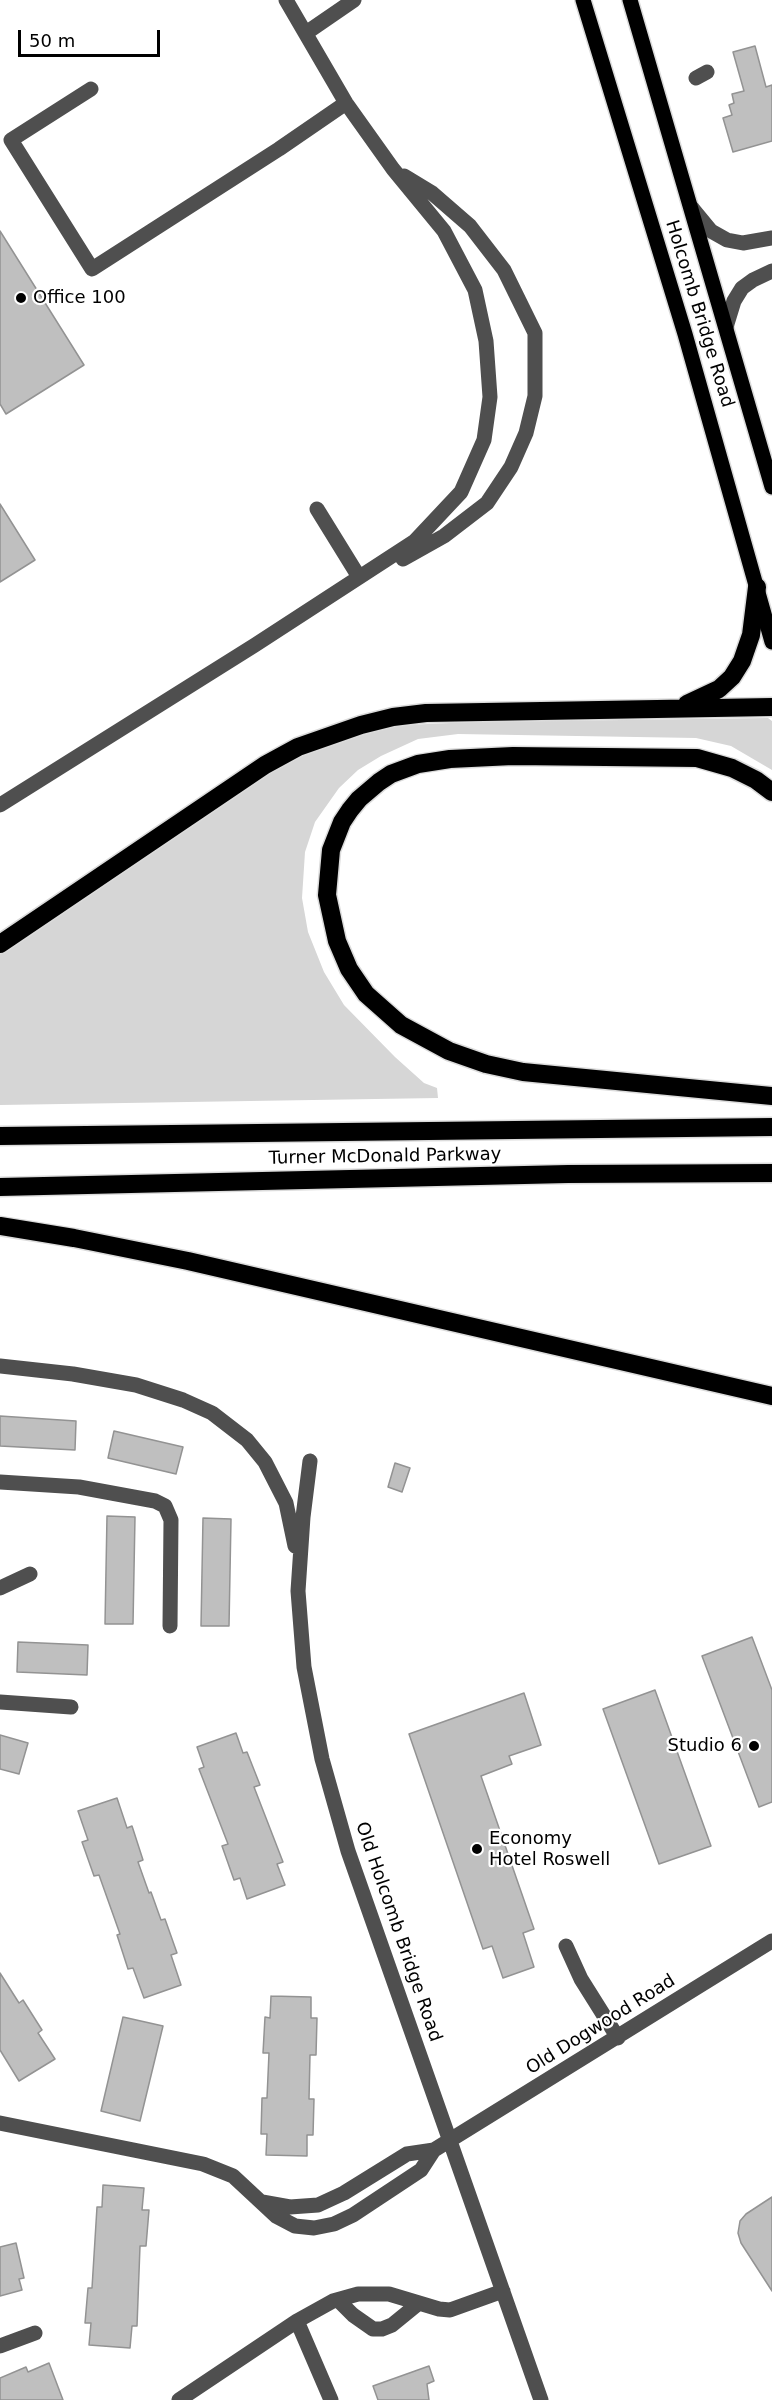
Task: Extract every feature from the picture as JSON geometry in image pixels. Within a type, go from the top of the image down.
[{"type":"highway","points":[[662,710],[702,699],[719,689],[732,677],[742,662],[749,644],[757,587]]},
{"type":"highway","points":[[0,944],[266,765],[298,747],[329,735],[393,717],[426,713],[772,707]]},
{"type":"highway","points":[[772,792],[740,771],[697,758],[513,756],[450,759],[418,764],[404,768],[379,782],[350,810],[342,822],[331,850],[327,895],[332,926],[340,948],[349,969],[366,994],[401,1025],[449,1051],[486,1064],[532,1073],[772,1096]]},
{"type":"highway","name":"Turner McDonald Parkway","points":[[0,1136],[772,1127]]},
{"type":"highway","name":"Turner McDonald Parkway","points":[[0,1187],[557,1174],[772,1173]]},
{"type":"highway","points":[[0,1226],[188,1261],[772,1395]]},
{"type":"main road","name":"Holcomb Bridge Road","points":[[583,0],[685,333],[772,642]]},
{"type":"main road","name":"Holcomb Bridge Road","points":[[630,0],[772,487]]},
{"type":"street","points":[[0,804],[255,645],[415,541],[461,492],[484,440],[490,397],[486,342],[476,290],[444,231],[393,169],[346,103],[286,0]]},
{"type":"street","points":[[306,33],[354,0]]},
{"type":"street","points":[[91,89],[11,140],[92,269],[279,149],[346,103]]},
{"type":"street","points":[[359,577],[409,557],[444,536],[487,503],[511,467],[523,441],[535,396],[535,333],[504,270],[470,226],[432,193],[393,169]]},
{"type":"street","points":[[692,208],[711,231],[727,240],[743,243],[772,238]]},
{"type":"street","points":[[726,327],[734,302],[742,288],[772,271]]},
{"type":"street","points":[[317,509],[359,577]]},
{"type":"street","points":[[0,1366],[73,1374],[136,1385],[183,1400],[224,1421],[247,1440],[280,1488],[293,1534],[298,1591]]},
{"type":"street","name":"Old Holcomb Bridge Road","points":[[310,1461],[303,1517],[298,1591],[301,1642],[307,1691],[335,1809],[541,2400]]},
{"type":"street","points":[[0,1482],[79,1487],[155,1501],[165,1506],[171,1520],[170,1626]]},
{"type":"street","points":[[0,1588],[30,1574]]},
{"type":"street","points":[[0,1702],[71,1707]]},
{"type":"street","name":"Old Dogwood Road","points":[[434,2150],[772,1941]]},
{"type":"street","points":[[566,1946],[581,1978],[618,2038]]},
{"type":"street","points":[[0,2123],[203,2164],[233,2176],[276,2216],[295,2226],[314,2228],[334,2224],[353,2215],[421,2170],[434,2150]]},
{"type":"street","points":[[262,2202],[290,2207],[318,2205],[344,2193],[407,2154],[434,2150]]},
{"type":"street","points":[[179,2400],[297,2321],[338,2300],[358,2294],[389,2294],[450,2310],[503,2291]]},
{"type":"street","points":[[338,2300],[353,2315],[373,2329],[382,2329],[392,2325],[419,2303]]},
{"type":"street","points":[[297,2321],[331,2400]]},
{"type":"street","points":[[0,2346],[35,2333]]},
{"type":"shaded area","points":[[768,718],[772,721],[772,770],[731,746],[696,738],[458,734],[418,739],[381,756],[358,770],[339,788],[315,822],[305,852],[302,898],[308,932],[324,972],[344,1005],[424,1083],[437,1088],[438,1098],[0,1105],[0,954],[284,762],[376,730],[405,725]]},
{"type":"building","points":[[755,46],[766,87],[772,85],[772,141],[733,152],[723,118],[732,115],[729,105],[734,103],[732,94],[744,91],[733,52]]},
{"type":"building","name":"Office 100","points":[[0,231],[84,365],[6,414],[0,404]]},
{"type":"building","points":[[0,504],[35,560],[0,582]]},
{"type":"building","points":[[0,1416],[76,1421],[75,1450],[0,1446]]},
{"type":"building","points":[[114,1431],[183,1447],[176,1474],[108,1458]]},
{"type":"building","points":[[395,1463],[410,1468],[402,1492],[388,1487]]},
{"type":"building","points":[[107,1516],[135,1517],[133,1624],[105,1624]]},
{"type":"building","points":[[203,1518],[231,1519],[229,1626],[201,1626]]},
{"type":"building","name":"Studio 6","points":[[752,1637],[772,1690],[772,1802],[759,1807],[702,1656]]},
{"type":"building","points":[[18,1642],[88,1645],[87,1675],[17,1672]]},
{"type":"building","points":[[655,1690],[711,1846],[659,1864],[603,1709]]},
{"type":"building","name":"Economy Hotel Roswell","points":[[524,1693],[541,1745],[509,1756],[512,1764],[481,1776],[534,1929],[523,1933],[534,1967],[503,1978],[492,1946],[483,1949],[409,1734]]},
{"type":"building","points":[[236,1733],[243,1753],[247,1752],[260,1785],[254,1787],[283,1862],[277,1864],[285,1885],[247,1899],[240,1878],[234,1880],[222,1846],[228,1844],[199,1769],[204,1767],[197,1747]]},
{"type":"building","points":[[0,1735],[28,1743],[19,1774],[0,1769]]},
{"type":"building","points":[[117,1798],[127,1828],[132,1826],[143,1860],[138,1862],[149,1893],[151,1892],[161,1920],[165,1919],[177,1953],[171,1955],[181,1985],[144,1998],[133,1968],[128,1969],[117,1935],[120,1934],[99,1875],[94,1876],[82,1842],[88,1840],[78,1811]]},
{"type":"building","points":[[0,1973],[19,2003],[23,2000],[42,2030],[38,2033],[55,2059],[19,2081],[0,2050]]},
{"type":"building","points":[[271,1996],[311,1997],[311,2018],[317,2018],[316,2055],[310,2055],[309,2099],[314,2099],[313,2135],[307,2135],[307,2156],[266,2155],[267,2134],[261,2134],[262,2098],[267,2098],[269,2053],[263,2053],[265,2017],[270,2018]]},
{"type":"building","points":[[123,2017],[163,2026],[140,2121],[101,2111]]},
{"type":"building","points":[[103,2185],[144,2188],[142,2210],[149,2210],[146,2246],[140,2246],[137,2326],[132,2326],[130,2348],[89,2345],[91,2323],[85,2323],[88,2288],[92,2288],[97,2207],[102,2207]]},
{"type":"building","points":[[772,2197],[772,2291],[741,2243],[738,2233],[740,2221],[746,2214]]},
{"type":"building","points":[[16,2243],[24,2278],[19,2279],[22,2290],[0,2296],[0,2247]]},
{"type":"building","points":[[49,2363],[63,2400],[0,2400],[0,2378],[26,2367],[28,2372]]},
{"type":"building","points":[[429,2366],[434,2381],[427,2384],[429,2400],[378,2400],[373,2386]]},
{"type":"place","name":"Office 100","points":[[21,298]]},
{"type":"place","name":"Studio 6","points":[[754,1746]]},
{"type":"place","name":"Economy Hotel Roswell","points":[[477,1849]]}]
